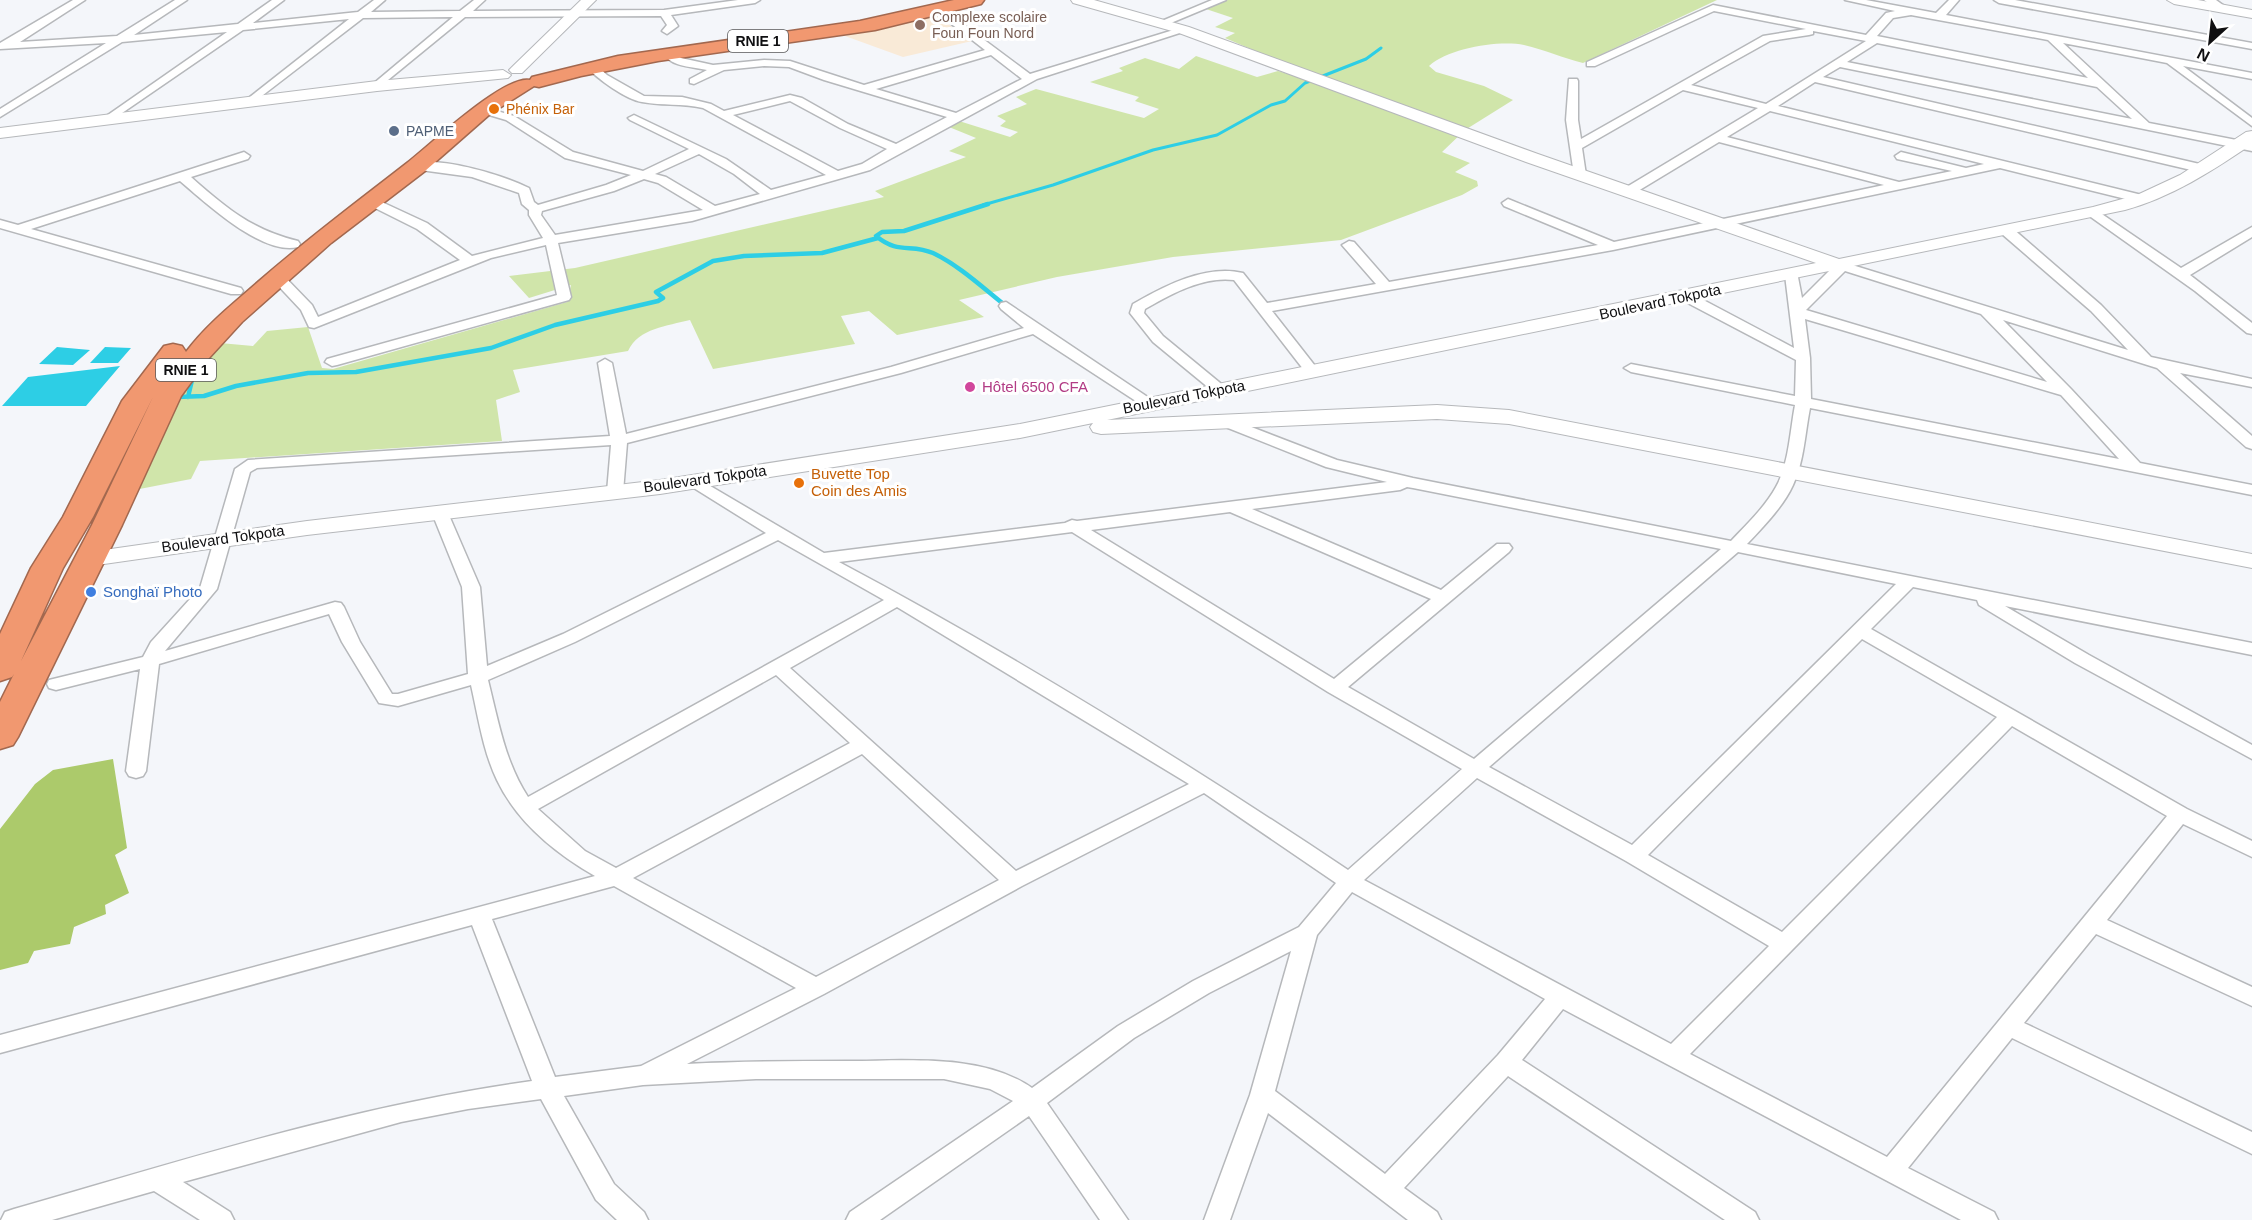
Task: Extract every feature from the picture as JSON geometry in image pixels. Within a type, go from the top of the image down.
[{"type":"highway","name":"RNIE 1","points":[[0,669],[47,568],[78,517],[136,401],[172,353],[195,328],[236,291],[293,244],[519,77],[837,27],[961,0]]},
{"type":"highway","name":"RNIE 1","points":[[0,737],[90,559],[168,395],[211,339],[277,277],[323,238],[417,166],[519,77],[860,27],[975,0]]},
{"type":"street","points":[[2,47],[80,0]]},
{"type":"street","points":[[0,114],[182,0]]},
{"type":"street","points":[[109,119],[279,0]]},
{"type":"street","points":[[250,102],[380,0]]},
{"type":"street","points":[[378,86],[480,0]]},
{"type":"street","points":[[0,133],[378,86],[519,77],[589,0]]},
{"type":"street","points":[[2,47],[235,29],[360,15],[664,13],[755,0]]},
{"type":"street","points":[[1078,0],[1184,30],[1580,175],[1839,265],[2162,365],[2252,382]]},
{"type":"street","points":[[1162,23],[1221,0]]},
{"type":"street","points":[[1850,0],[2252,76]]},
{"type":"street","points":[[1939,16],[1954,0]]},
{"type":"street","points":[[1999,0],[2024,2],[2252,46]]},
{"type":"street","points":[[2174,0],[2252,14]]},
{"type":"street","points":[[2209,0],[2222,8]]},
{"type":"street","points":[[1876,5],[1890,15],[1917,12]]},
{"type":"street","points":[[1591,64],[1710,8],[2101,84]]},
{"type":"street","points":[[940,10],[1029,79]]},
{"type":"street","points":[[664,13],[674,26],[667,32]]},
{"type":"street","points":[[1629,191],[1838,63],[1872,39],[1890,15]]},
{"type":"street","points":[[1576,146],[1767,38],[1778,26],[1791,23]]},
{"type":"street","points":[[1767,38],[1825,29]]},
{"type":"street","points":[[277,277],[307,308],[314,324],[469,260],[551,240],[647,225],[714,211],[866,167],[1029,79],[1184,30]]},
{"type":"street","points":[[2051,38],[2145,124]]},
{"type":"street","points":[[866,88],[994,51]]},
{"type":"street","points":[[669,54],[671,58],[678,61],[720,68],[764,63],[790,64],[828,78],[958,117]]},
{"type":"street","points":[[2168,60],[2252,123]]},
{"type":"street","points":[[1838,63],[2145,124],[2248,142]]},
{"type":"street","points":[[592,67],[603,77],[642,99],[696,103],[725,114],[836,175]]},
{"type":"street","points":[[694,81],[720,68]]},
{"type":"street","points":[[1812,78],[2204,169]]},
{"type":"street","points":[[1573,81],[1572,120],[1580,175]]},
{"type":"street","points":[[1680,86],[2142,199]]},
{"type":"street","points":[[725,114],[790,98],[798,100],[844,126],[896,149]]},
{"type":"street","points":[[483,110],[510,118],[568,155],[646,174],[688,194],[714,211]]},
{"type":"street","points":[[634,118],[699,149],[749,178],[769,195]]},
{"type":"street","points":[[1718,138],[1899,185]]},
{"type":"street","name":"Boulevard Tokpota","points":[[90,559],[221,539],[695,482],[1020,430],[1687,297],[2093,212],[2142,199],[2204,169],[2248,142]]},
{"type":"street","points":[[417,166],[454,169],[513,184],[525,191],[528,204],[536,209],[593,194],[646,174],[699,149]]},
{"type":"street","points":[[18,229],[244,156]]},
{"type":"street","points":[[1901,156],[1970,171]]},
{"type":"street","points":[[1264,308],[1613,246],[2001,164]]},
{"type":"street","points":[[182,176],[236,222],[265,237],[293,244]]},
{"type":"street","points":[[371,201],[422,226],[469,260]]},
{"type":"street","points":[[1508,203],[1613,246]]},
{"type":"street","points":[[332,362],[564,297],[551,240],[536,215],[536,209]]},
{"type":"street","points":[[2093,212],[2252,330]]},
{"type":"street","points":[[0,224],[236,291]]},
{"type":"street","points":[[2007,231],[2096,308],[2146,360]]},
{"type":"street","points":[[2180,275],[2252,231]]},
{"type":"street","points":[[1349,245],[1385,286]]},
{"type":"street","points":[[1796,312],[1839,265]]},
{"type":"street","points":[[1217,1220],[1262,1095],[1307,933],[1349,881],[1474,768],[1735,546],[1761,518],[1784,487],[1791,471],[1803,404],[1803,358],[1792,274]]},
{"type":"street","points":[[1220,390],[1158,339],[1137,313],[1138,307],[1211,277],[1238,276],[1312,371]]},
{"type":"street","points":[[1687,297],[1803,358]]},
{"type":"street","points":[[1006,306],[1035,329],[1150,404]]},
{"type":"street","points":[[1986,311],[2066,392],[2134,466]]},
{"type":"street","points":[[1796,312],[2066,392]]},
{"type":"street","points":[[136,771],[150,661],[158,646],[208,589],[243,469],[254,463],[619,440],[896,370],[1035,329]]},
{"type":"street","points":[[605,363],[619,440],[615,492]]},
{"type":"street","points":[[2162,365],[2252,444]]},
{"type":"street","points":[[1631,368],[1803,404],[2252,490]]},
{"type":"street","points":[[1020,430],[1356,414],[1468,412],[1544,422],[2249,561]]},
{"type":"street","points":[[1223,421],[1332,464],[1413,483],[2252,649]]},
{"type":"street","points":[[695,482],[821,559],[897,600],[1205,784],[1349,881],[1560,997],[1985,1220]]},
{"type":"street","points":[[821,559],[1413,483]]},
{"type":"street","points":[[1231,506],[1443,598]]},
{"type":"street","points":[[440,513],[471,587],[478,677],[497,754],[507,780],[525,808],[548,832],[577,856],[816,988]]},
{"type":"street","points":[[1072,525],[1335,688],[1634,856],[1786,945]]},
{"type":"street","points":[[56,684],[150,661],[335,607],[351,642],[386,699],[398,700],[478,677],[579,633],[779,533]]},
{"type":"street","points":[[1335,688],[1503,548]]},
{"type":"street","points":[[1634,856],[1910,580]]},
{"type":"street","points":[[1971,594],[2082,659],[2252,753]]},
{"type":"street","points":[[525,808],[897,600]]},
{"type":"street","points":[[1860,630],[2180,814],[2252,850]]},
{"type":"street","points":[[2227,645],[2252,658]]},
{"type":"street","points":[[778,667],[1014,881]]},
{"type":"street","points":[[1673,1057],[2010,717]]},
{"type":"street","points":[[0,1044],[615,878],[864,744]]},
{"type":"street","points":[[643,1075],[816,988],[1014,881],[1205,784]]},
{"type":"street","points":[[1890,1172],[2180,814]]},
{"type":"street","points":[[478,915],[547,1088],[605,1192],[634,1220]]},
{"type":"street","points":[[2093,922],[2252,997]]},
{"type":"street","points":[[859,1220],[1032,1101],[1126,1032],[1201,987],[1307,933]]},
{"type":"street","points":[[1386,1189],[1506,1062],[1560,997]]},
{"type":"street","points":[[2009,1026],[2252,1144]]},
{"type":"street","points":[[1506,1062],[1746,1220]]},
{"type":"street","points":[[14,1220],[401,1112],[468,1099],[643,1075],[756,1070],[944,1070],[994,1080],[1018,1091],[1032,1101],[1114,1220]]},
{"type":"street","points":[[1262,1095],[1428,1220]]},
{"type":"street","points":[[157,1179],[221,1220]]},
{"type":"shaded area","name":"Complexe scolaire Foun Foun Nord","points":[[934,14],[972,41],[903,57],[845,36]]},
{"type":"green space","points":[[1228,0],[1717,0],[1583,63],[1532,47],[1514,44],[1475,47],[1449,54],[1438,60],[1429,66],[1436,72],[1484,86],[1513,100],[1465,130],[1442,152],[1470,163],[1455,172],[1477,181],[1478,186],[1462,195],[1341,240],[1173,257],[1057,277],[959,300],[984,317],[897,335],[869,311],[841,316],[855,344],[713,369],[690,320],[663,326],[646,333],[633,343],[628,351],[513,370],[520,392],[496,400],[502,441],[200,461],[191,479],[119,493],[158,404],[220,343],[253,346],[267,331],[308,327],[322,368],[333,369],[567,302],[571,285],[529,298],[509,276],[575,268],[884,197],[875,191],[966,157],[949,151],[976,138],[949,127],[959,121],[1010,137],[1018,132],[1000,126],[1006,121],[997,116],[1027,104],[1016,97],[1036,89],[1144,118],[1159,109],[1135,101],[1139,97],[1090,82],[1123,71],[1119,68],[1145,58],[1179,69],[1196,56],[1257,77],[1278,71],[1288,74],[1300,70],[1225,38],[1235,33],[1215,27],[1233,18],[1206,9]]},
{"type":"green space","points":[[113,759],[127,848],[115,855],[129,893],[105,905],[106,914],[74,927],[70,944],[34,951],[28,963],[0,970],[0,829],[35,784],[53,770]]},
{"type":"water","points":[[57,347],[90,350],[73,365],[39,364]]},
{"type":"water","points":[[105,347],[131,348],[118,363],[90,363]]},
{"type":"water","points":[[120,366],[86,406],[2,406],[28,377]]},
{"type":"waterway","points":[[983,205],[1053,185],[1153,150],[1217,135],[1271,105],[1285,101],[1305,83],[1366,59],[1381,48]]},
{"type":"waterway","points":[[988,204],[904,231],[882,232],[876,236],[898,247],[925,250],[943,258],[1006,306]]},
{"type":"waterway","points":[[188,397],[204,396],[236,386],[308,373],[356,372],[491,348],[555,325],[658,301],[663,298],[656,292],[713,261],[744,256],[822,253],[878,238]]},
{"type":"waterway","points":[[188,397],[193,376]]},
{"type":"waterway","points":[[177,397],[188,397]]},
{"type":"place","name":"Complexe scolaire Foun Foun Nord","points":[[920,25]]},
{"type":"place","name":"Phénix Bar","points":[[494,109]]},
{"type":"place","name":"PAPME","points":[[394,131]]},
{"type":"place","name":"Hôtel 6500 CFA","points":[[970,387]]},
{"type":"place","name":"Buvette Top Coin des Amis","points":[[799,483]]},
{"type":"place","name":"Songhaï Photo","points":[[91,592]]}]
